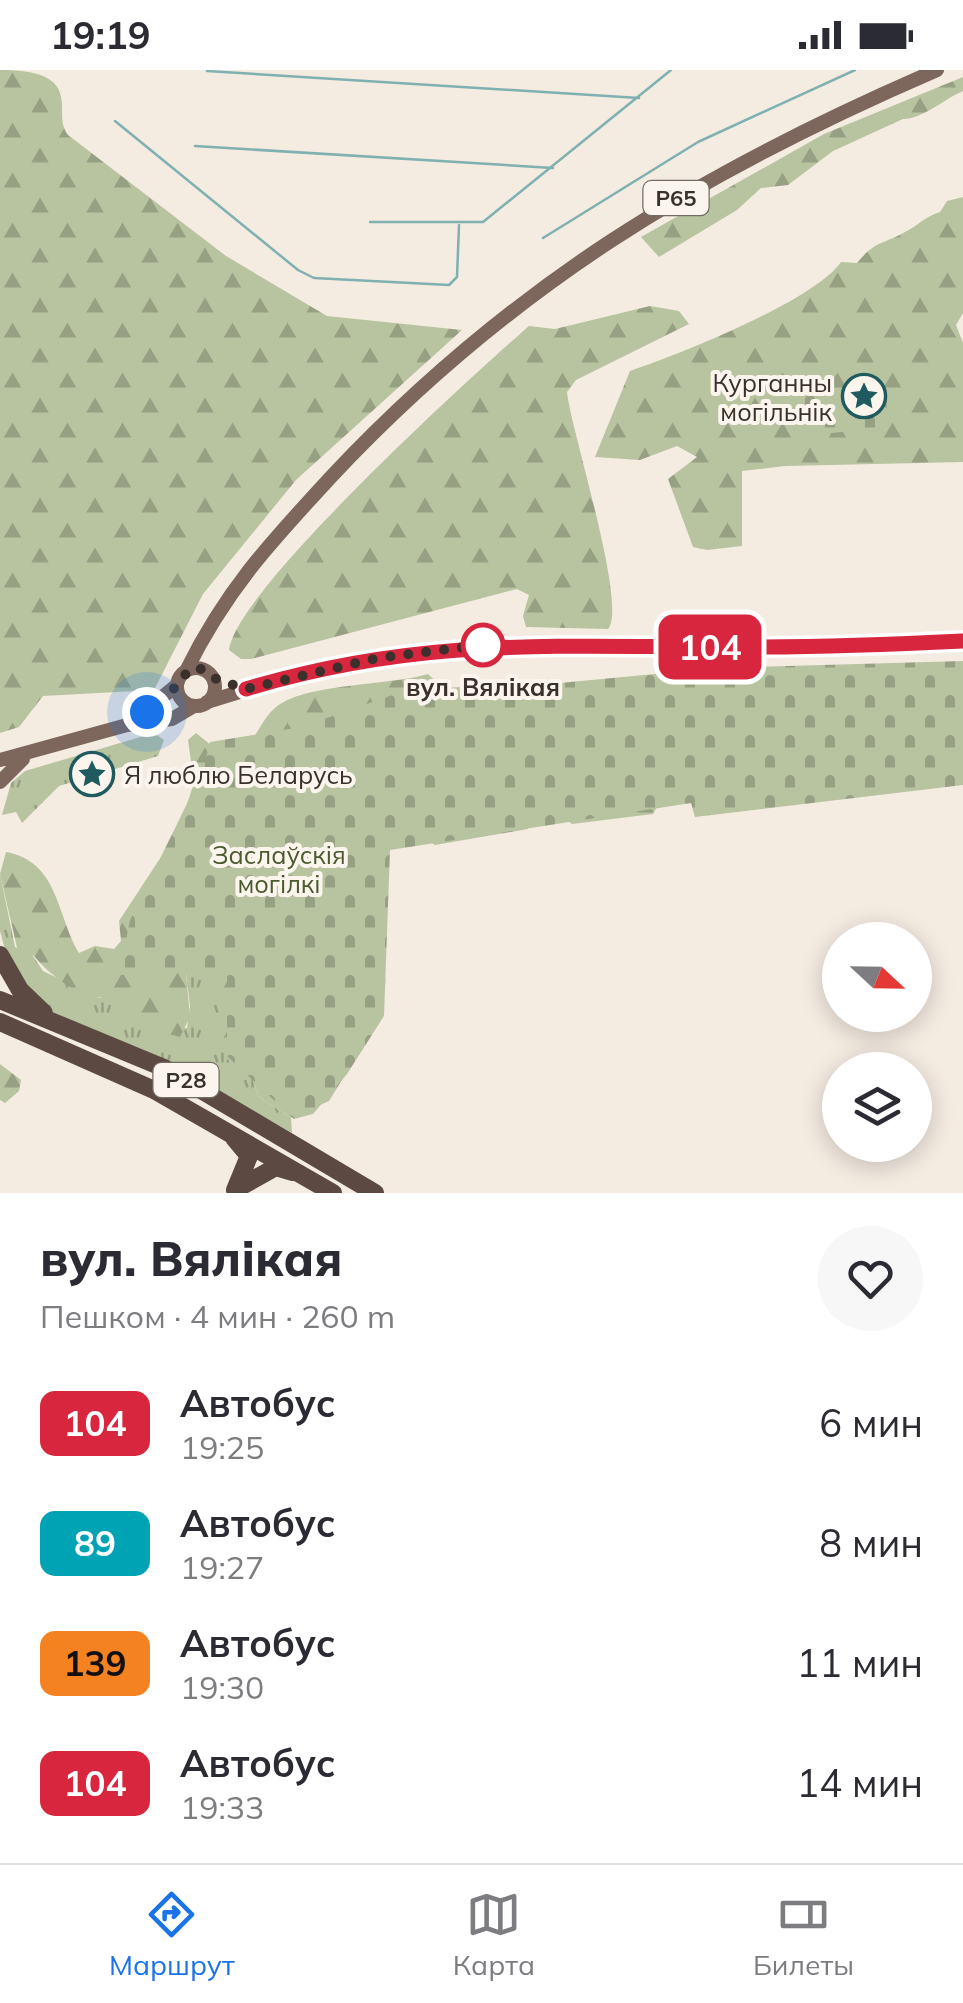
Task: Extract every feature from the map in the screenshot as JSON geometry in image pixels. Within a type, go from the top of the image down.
[{"type":"highway","points":[[0,955],[20,990],[52,1019]]},
{"type":"highway","name":"Р28","points":[[0,1000],[52,1019],[221,1098],[375,1193]]},
{"type":"highway","name":"Р28","points":[[0,1022],[115,1071],[219,1124],[332,1193]]},
{"type":"highway","points":[[219,1124],[250,1156],[236,1190],[276,1167],[305,1176]]},
{"type":"main road","name":"Р65","points":[[127,725],[182,678],[214,615],[260,552],[360,446],[511,310],[712,176],[804,128],[937,70]]},
{"type":"main road","name":"Р65","points":[[0,760],[127,725],[172,719],[201,704],[215,690],[209,674],[214,615]]},
{"type":"main road","points":[[246,689],[209,674],[182,678],[181,699],[201,704],[246,689],[378,658],[483,645],[726,647],[963,641]]},
{"type":"main road","points":[[0,778],[36,751]]},
{"type":"green space","points":[[0,70],[34,73],[51,80],[60,93],[63,125],[68,135],[226,256],[327,316],[462,330],[296,480],[203,594],[154,690],[43,696],[19,727],[0,733]]},
{"type":"green space","points":[[963,77],[963,91],[926,112],[833,151],[788,185],[761,188],[737,210],[659,257],[641,237],[824,134]]},
{"type":"green space","points":[[963,197],[963,313],[956,325],[963,343],[963,462],[785,466],[742,471],[742,546],[707,550],[693,547],[668,479],[697,457],[677,446],[640,460],[595,457],[630,371],[711,340],[775,309],[826,277],[841,262],[857,263],[874,247],[940,212],[947,201]]},
{"type":"green space","points":[[650,306],[679,311],[689,324],[576,380],[567,392],[611,588],[608,629],[526,627],[523,616],[529,595],[517,589],[251,659],[241,659],[229,650],[241,621],[312,534],[411,434],[529,326],[555,329]]},
{"type":"green space","points":[[886,392],[888,428],[808,435],[804,393]]},
{"type":"green space","name":"Заслаўскія могілкі","points":[[963,661],[963,785],[695,817],[691,803],[390,850],[384,1016],[347,1074],[313,1114],[294,1119],[227,1056],[227,972],[119,975],[130,920],[203,771],[210,742],[301,727],[398,693],[446,694],[717,668]]},
{"type":"green space","name":"Заслаўскія могілкі","points":[[428,674],[443,688],[590,682],[659,803],[653,814],[572,824],[537,795],[528,829],[435,845],[425,839],[391,755],[382,1015],[329,1101],[291,1118],[258,1096],[252,1077],[224,1057],[216,964],[186,973],[190,1017],[180,1037],[135,1025],[130,1015],[134,1005],[130,1002],[83,993],[55,977],[34,956],[18,952],[0,874],[6,852],[37,867],[46,878],[79,953],[95,946],[114,949],[121,941],[119,921],[178,831],[194,783],[188,740],[196,733],[211,745],[252,740],[272,711],[288,700],[325,689]]},
{"type":"green space","points":[[154,733],[164,740],[158,756],[59,786],[22,823],[16,812],[2,815],[11,783],[25,771]]},
{"type":"green space","points":[[0,874],[15,947],[33,956],[43,971],[99,998],[123,998],[135,1005],[136,1025],[187,1028],[190,1006],[186,973],[216,964],[258,1096],[291,1118],[292,1133],[181,1069],[46,1009],[9,965],[0,931]]},
{"type":"green space","points":[[0,1064],[21,1080],[19,1091],[5,1103],[0,1100]]},
{"type":"waterway","points":[[370,222],[483,222],[671,70]]},
{"type":"waterway","points":[[543,238],[698,142],[855,70]]},
{"type":"waterway","points":[[207,71],[639,98]]},
{"type":"waterway","points":[[115,121],[298,270],[314,278],[449,285],[457,277],[459,225]]},
{"type":"waterway","points":[[195,146],[553,168]]},
{"type":"bus line","name":"104","points":[[246,689],[378,658],[483,645],[578,642],[726,647],[963,641]]},
{"type":"place","name":"Курганны могільнік","points":[[864,396]]},
{"type":"place","name":"вул. Вялікая","points":[[483,645]]},
{"type":"place","name":"Я люблю Беларусь","points":[[92,774]]},
{"type":"route","points":[[147,712],[166,698],[190,669],[201,669],[218,680],[246,689],[378,658],[483,645]]}]
